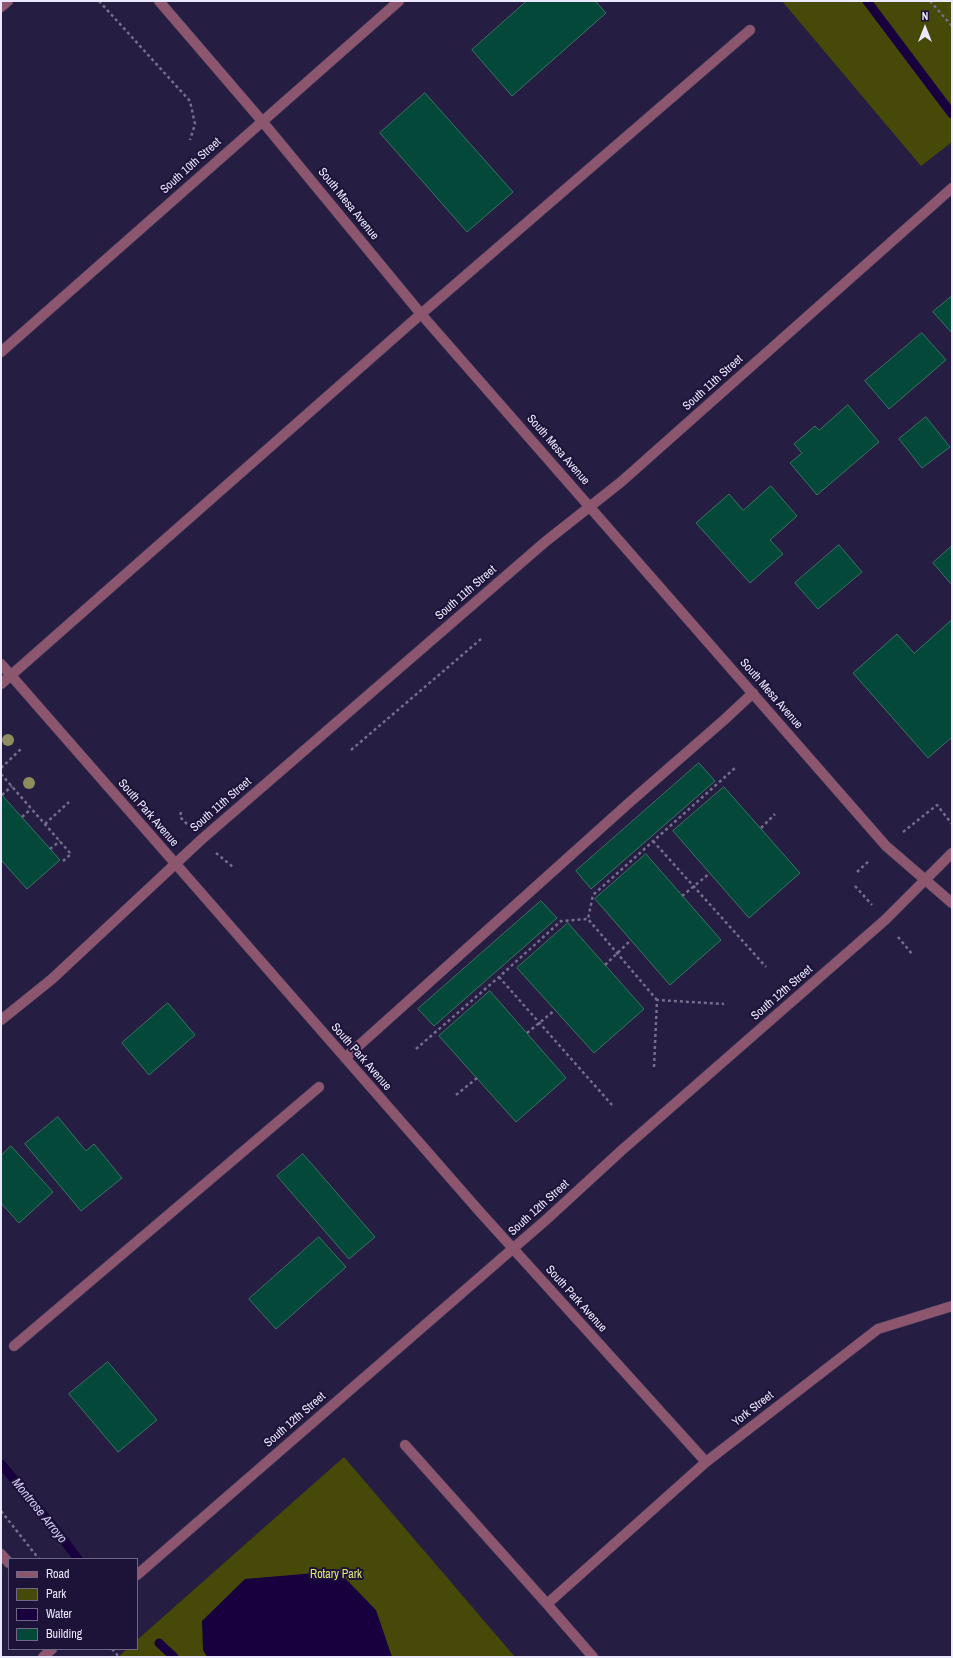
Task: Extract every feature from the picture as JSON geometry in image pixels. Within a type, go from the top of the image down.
[{"type":"street","points":[[1,7],[8,1]]},
{"type":"street","name":"South Mesa Avenue","points":[[159,1],[262,121],[421,314],[886,846],[952,903]]},
{"type":"street","name":"South 10th Street","points":[[1,352],[398,1]]},
{"type":"street","points":[[1,684],[421,314],[750,30]]},
{"type":"street","name":"South 11th Street","points":[[1,1020],[52,979],[202,839],[545,542],[621,482],[952,188]]},
{"type":"street","name":"South Park Avenue","points":[[1,664],[345,1058],[513,1248],[706,1462]]},
{"type":"street","points":[[345,1058],[753,693]]},
{"type":"street","name":"South 12th Street","points":[[138,1574],[513,1248],[628,1145],[885,920],[924,879],[952,853]]},
{"type":"street","points":[[14,1346],[319,1086]]},
{"type":"street","name":"York Street","points":[[547,1604],[706,1462],[878,1329],[952,1306]]},
{"type":"street","points":[[405,1445],[593,1657]]},
{"type":"street","points":[[1,1554],[8,1562]]},
{"type":"street","points":[[43,1657],[51,1650]]},
{"type":"path","points":[[99,1],[190,101],[195,124],[190,140]]},
{"type":"path","points":[[930,1],[952,26]]},
{"type":"path","points":[[351,750],[481,639]]},
{"type":"path","points":[[1,768],[22,748]]},
{"type":"path","points":[[588,920],[593,895],[735,768]]},
{"type":"path","points":[[1,774],[71,854],[63,861]]},
{"type":"path","points":[[2,795],[12,786]]},
{"type":"path","points":[[45,824],[69,802]]},
{"type":"path","points":[[22,817],[31,809]]},
{"type":"path","points":[[761,828],[776,814]]},
{"type":"path","points":[[50,849],[60,841]]},
{"type":"path","points":[[653,841],[766,967]]},
{"type":"path","points":[[682,896],[710,873]]},
{"type":"path","points":[[588,920],[658,1000],[654,1067]]},
{"type":"path","points":[[416,1049],[500,977],[561,921],[588,920]]},
{"type":"path","points":[[604,965],[631,940]]},
{"type":"path","points":[[500,977],[612,1105]]},
{"type":"path","points":[[658,1000],[724,1004]]},
{"type":"path","points":[[526,1033],[555,1010]]},
{"type":"path","points":[[456,1095],[477,1078]]},
{"type":"path","points":[[1,1511],[38,1558]]},
{"type":"green space","points":[[782,1],[952,1],[952,142],[921,166]]},
{"type":"green space","name":"Rotary Park","points":[[344,1457],[515,1657],[118,1657],[126,1650],[138,1650],[138,1639]]},
{"type":"water","points":[[338,1571],[376,1610],[392,1657],[207,1657],[203,1650],[202,1621],[245,1579]]},
{"type":"building","points":[[527,1],[595,1],[606,13],[512,96],[472,50]]},
{"type":"building","points":[[425,93],[513,192],[467,232],[380,133]]},
{"type":"building","points":[[952,296],[952,333],[933,312]]},
{"type":"building","points":[[922,333],[946,360],[889,409],[865,381]]},
{"type":"building","points":[[848,405],[879,442],[817,495],[790,463],[802,453],[794,444],[815,426],[819,430]]},
{"type":"building","points":[[926,417],[950,447],[922,468],[899,439]]},
{"type":"building","points":[[771,486],[797,516],[770,540],[783,554],[750,583],[696,523],[729,494],[743,510]]},
{"type":"building","points":[[839,545],[862,572],[818,609],[795,583]]},
{"type":"building","points":[[952,546],[952,585],[933,563]]},
{"type":"building","points":[[952,620],[952,737],[928,758],[853,673],[897,634],[914,653]]},
{"type":"building","points":[[699,763],[715,781],[591,889],[576,871]]},
{"type":"building","points":[[724,787],[800,873],[749,918],[673,831]]},
{"type":"building","points":[[1,794],[60,860],[27,889],[1,860]]},
{"type":"building","points":[[646,854],[721,940],[670,985],[595,899]]},
{"type":"building","points":[[541,901],[557,918],[434,1026],[418,1009]]},
{"type":"building","points":[[568,923],[644,1009],[594,1053],[517,968]]},
{"type":"building","points":[[490,991],[566,1078],[516,1122],[439,1036]]},
{"type":"building","points":[[168,1003],[195,1035],[149,1075],[122,1043]]},
{"type":"building","points":[[58,1117],[86,1151],[94,1144],[122,1178],[81,1211],[25,1144]]},
{"type":"building","points":[[11,1146],[53,1192],[19,1223],[1,1203],[1,1156]]},
{"type":"building","points":[[303,1154],[375,1237],[349,1259],[277,1176]]},
{"type":"building","points":[[319,1237],[346,1267],[276,1329],[249,1299]]},
{"type":"building","points":[[108,1362],[157,1420],[118,1452],[69,1394]]},
{"type":"waterway","points":[[867,1],[952,114]]},
{"type":"waterway","name":"Montrose Arroyo","points":[[1,1464],[53,1526],[77,1558]]},
{"type":"waterway","name":"Montrose Arroyo","points":[[159,1643],[174,1657]]}]
